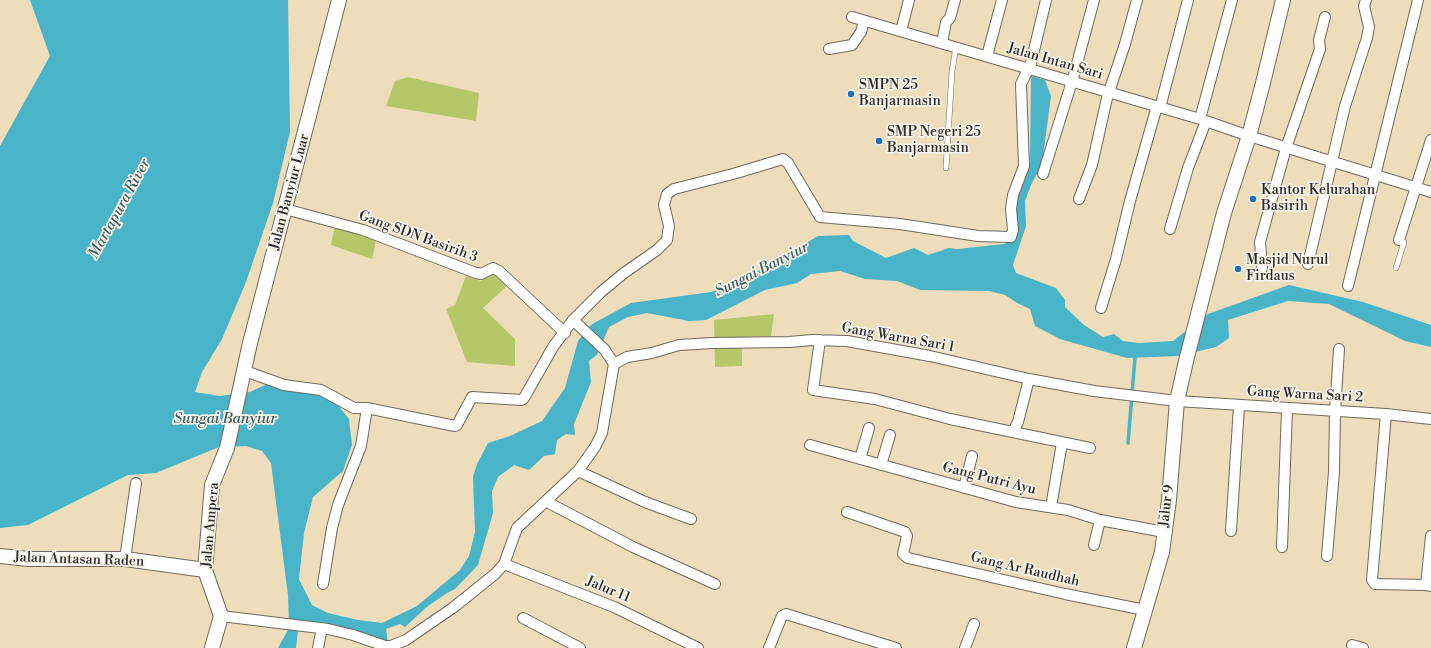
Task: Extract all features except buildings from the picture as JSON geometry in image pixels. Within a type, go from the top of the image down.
[{"type":"street","name":"Jalan Banyiur Luar","points":[[227,448],[250,343],[339,0]]},
{"type":"street","points":[[901,30],[909,0]]},
{"type":"street","points":[[942,43],[946,22],[950,18],[954,0]]},
{"type":"street","points":[[987,56],[1002,0]]},
{"type":"street","points":[[243,378],[321,390],[354,408],[368,408],[456,425],[472,398],[522,400],[553,347],[574,321],[624,273],[657,250],[667,240],[669,226],[664,205],[667,194],[779,159],[785,160],[788,163],[820,217],[900,224],[978,236],[1011,237],[1013,230],[1011,209],[1012,195],[1024,166],[1021,84],[1032,63],[1046,0]]},
{"type":"street","points":[[1043,174],[1074,75],[1094,0]]},
{"type":"street","points":[[1079,199],[1092,165],[1107,98],[1137,0]]},
{"type":"street","points":[[1101,308],[1188,0]]},
{"type":"street","points":[[1170,229],[1203,120],[1232,0]]},
{"type":"street","name":"Jalur 9","points":[[1134,648],[1162,552],[1169,500],[1177,401],[1186,361],[1224,213],[1249,136],[1283,0]]},
{"type":"street","points":[[1308,264],[1345,106],[1367,38],[1369,27],[1364,6],[1366,0]]},
{"type":"street","points":[[1348,286],[1418,0]]},
{"type":"street","name":"Jalan Intan Sari","points":[[852,17],[901,30],[1203,120],[1286,148],[1431,192]]},
{"type":"street","points":[[1262,268],[1260,242],[1286,148],[1320,49],[1319,40],[1324,17]]},
{"type":"street","points":[[829,49],[852,45],[861,32],[864,21]]},
{"type":"street","points":[[1399,240],[1431,140]]},
{"type":"street","name":"Gang SDN Basirih 3","points":[[285,209],[362,230],[476,273],[481,274],[493,268],[499,271],[565,333]]},
{"type":"street","points":[[212,648],[221,616],[317,628],[353,635],[385,646],[398,646],[454,607],[495,574],[504,564],[517,528],[547,502],[578,471],[595,447],[602,433],[614,364],[605,350],[574,321]]},
{"type":"street","points":[[820,340],[813,390],[875,399],[950,419],[1090,448]]},
{"type":"street","name":"Gang Warna Sari 1","points":[[614,364],[627,357],[652,353],[679,345],[712,342],[847,341],[930,356],[1029,379],[1177,401]]},
{"type":"street","points":[[1327,556],[1334,472],[1335,412],[1339,349]]},
{"type":"street","points":[[1013,432],[1018,422],[1029,379]]},
{"type":"street","name":"Gang Warna Sari 2","points":[[1177,401],[1386,414],[1431,419]]},
{"type":"street","points":[[1232,531],[1239,406]]},
{"type":"street","points":[[323,584],[338,505],[361,446],[368,408]]},
{"type":"street","points":[[1282,547],[1287,409]]},
{"type":"street","points":[[1386,414],[1372,580],[1375,584],[1429,586],[1431,536]]},
{"type":"street","points":[[860,459],[869,428]]},
{"type":"street","points":[[881,465],[890,435]]},
{"type":"street","points":[[1051,507],[1062,443]]},
{"type":"street","name":"Gang Putri Ayu","points":[[810,445],[1016,502],[1051,507],[1100,520],[1164,532]]},
{"type":"street","name":"Jalan Ampera","points":[[221,616],[205,570],[212,485],[227,448]]},
{"type":"street","points":[[964,488],[972,456]]},
{"type":"street","points":[[578,471],[645,502],[692,520]]},
{"type":"street","points":[[125,559],[136,483]]},
{"type":"street","points":[[547,502],[633,547],[715,584]]},
{"type":"street","name":"Gang Ar Raudhah","points":[[847,512],[905,532],[907,536],[903,552],[904,555],[913,559],[1065,594],[1145,610]]},
{"type":"street","points":[[1094,545],[1100,520]]},
{"type":"street","name":"Jalan Antasan Raden","points":[[0,556],[28,559],[125,559],[205,570]]},
{"type":"street","name":"Jalur 11","points":[[504,564],[614,607],[686,645],[698,648]]},
{"type":"street","points":[[769,648],[782,616],[786,614],[896,648]]},
{"type":"street","points":[[523,618],[576,647]]},
{"type":"street","points":[[964,648],[974,624]]},
{"type":"street","points":[[317,628],[318,648]]},
{"type":"street","points":[[1352,645],[1362,648]]},
{"type":"lane","points":[[946,168],[956,47]]},
{"type":"lane","points":[[1396,268],[1404,242],[1399,240]]},
{"type":"green space","points":[[408,77],[479,93],[476,121],[386,106],[395,81]]},
{"type":"green space","points":[[335,225],[376,241],[372,259],[331,245]]},
{"type":"green space","points":[[492,272],[507,286],[483,308],[515,339],[515,366],[467,362],[446,309],[455,305],[466,276],[481,281]]},
{"type":"green space","points":[[774,314],[771,336],[742,337],[742,366],[715,367],[714,320]]},
{"type":"water","points":[[30,0],[288,0],[290,132],[273,203],[246,282],[222,339],[202,372],[195,392],[220,396],[250,392],[267,384],[317,393],[333,399],[349,419],[352,445],[343,471],[313,497],[304,533],[299,579],[312,605],[328,613],[358,620],[382,623],[417,606],[460,570],[469,556],[475,532],[473,477],[477,464],[488,443],[510,436],[542,421],[565,388],[578,341],[587,328],[594,323],[631,303],[711,292],[753,274],[818,236],[849,235],[853,241],[886,258],[914,248],[928,255],[949,248],[957,249],[1004,244],[1011,240],[1016,225],[1017,192],[1030,164],[1031,76],[1045,80],[1051,96],[1042,164],[1031,185],[1025,201],[1026,226],[1013,265],[1016,273],[1056,288],[1065,300],[1065,307],[1084,325],[1103,337],[1114,334],[1123,341],[1139,343],[1173,341],[1208,314],[1289,285],[1363,302],[1431,325],[1431,347],[1405,341],[1329,304],[1288,301],[1228,320],[1229,338],[1216,347],[1178,356],[1127,358],[1060,339],[1035,326],[1030,309],[1005,295],[989,291],[920,290],[897,281],[865,279],[840,271],[811,274],[797,283],[765,290],[706,320],[689,321],[647,313],[628,317],[609,327],[597,355],[589,361],[591,382],[574,424],[575,435],[566,434],[557,440],[555,454],[544,456],[529,470],[514,465],[498,477],[492,491],[493,513],[478,565],[455,589],[428,606],[405,627],[400,624],[386,629],[388,644],[364,636],[298,630],[296,648],[278,648],[289,628],[288,595],[271,463],[262,451],[246,446],[219,447],[156,473],[128,475],[28,525],[0,528],[0,146],[50,56]]},
{"type":"waterway","points":[[1128,443],[1135,357]]},
{"type":"place","name":"SMPN 25 Banjarmasin","points":[[851,94]]},
{"type":"place","name":"SMP Negeri 25 Banjarmasin","points":[[879,141]]},
{"type":"place","name":"Kantor Kelurahan Basirih","points":[[1253,199]]},
{"type":"place","name":"Masjid Nurul Firdaus","points":[[1238,269]]},
{"type":"water label","name":"Martapura River","points":[[120,209]]},
{"type":"water label","name":"Sungai Banyiur","points":[[762,270]]},
{"type":"water label","name":"Sungai Banyiur","points":[[225,419]]}]
